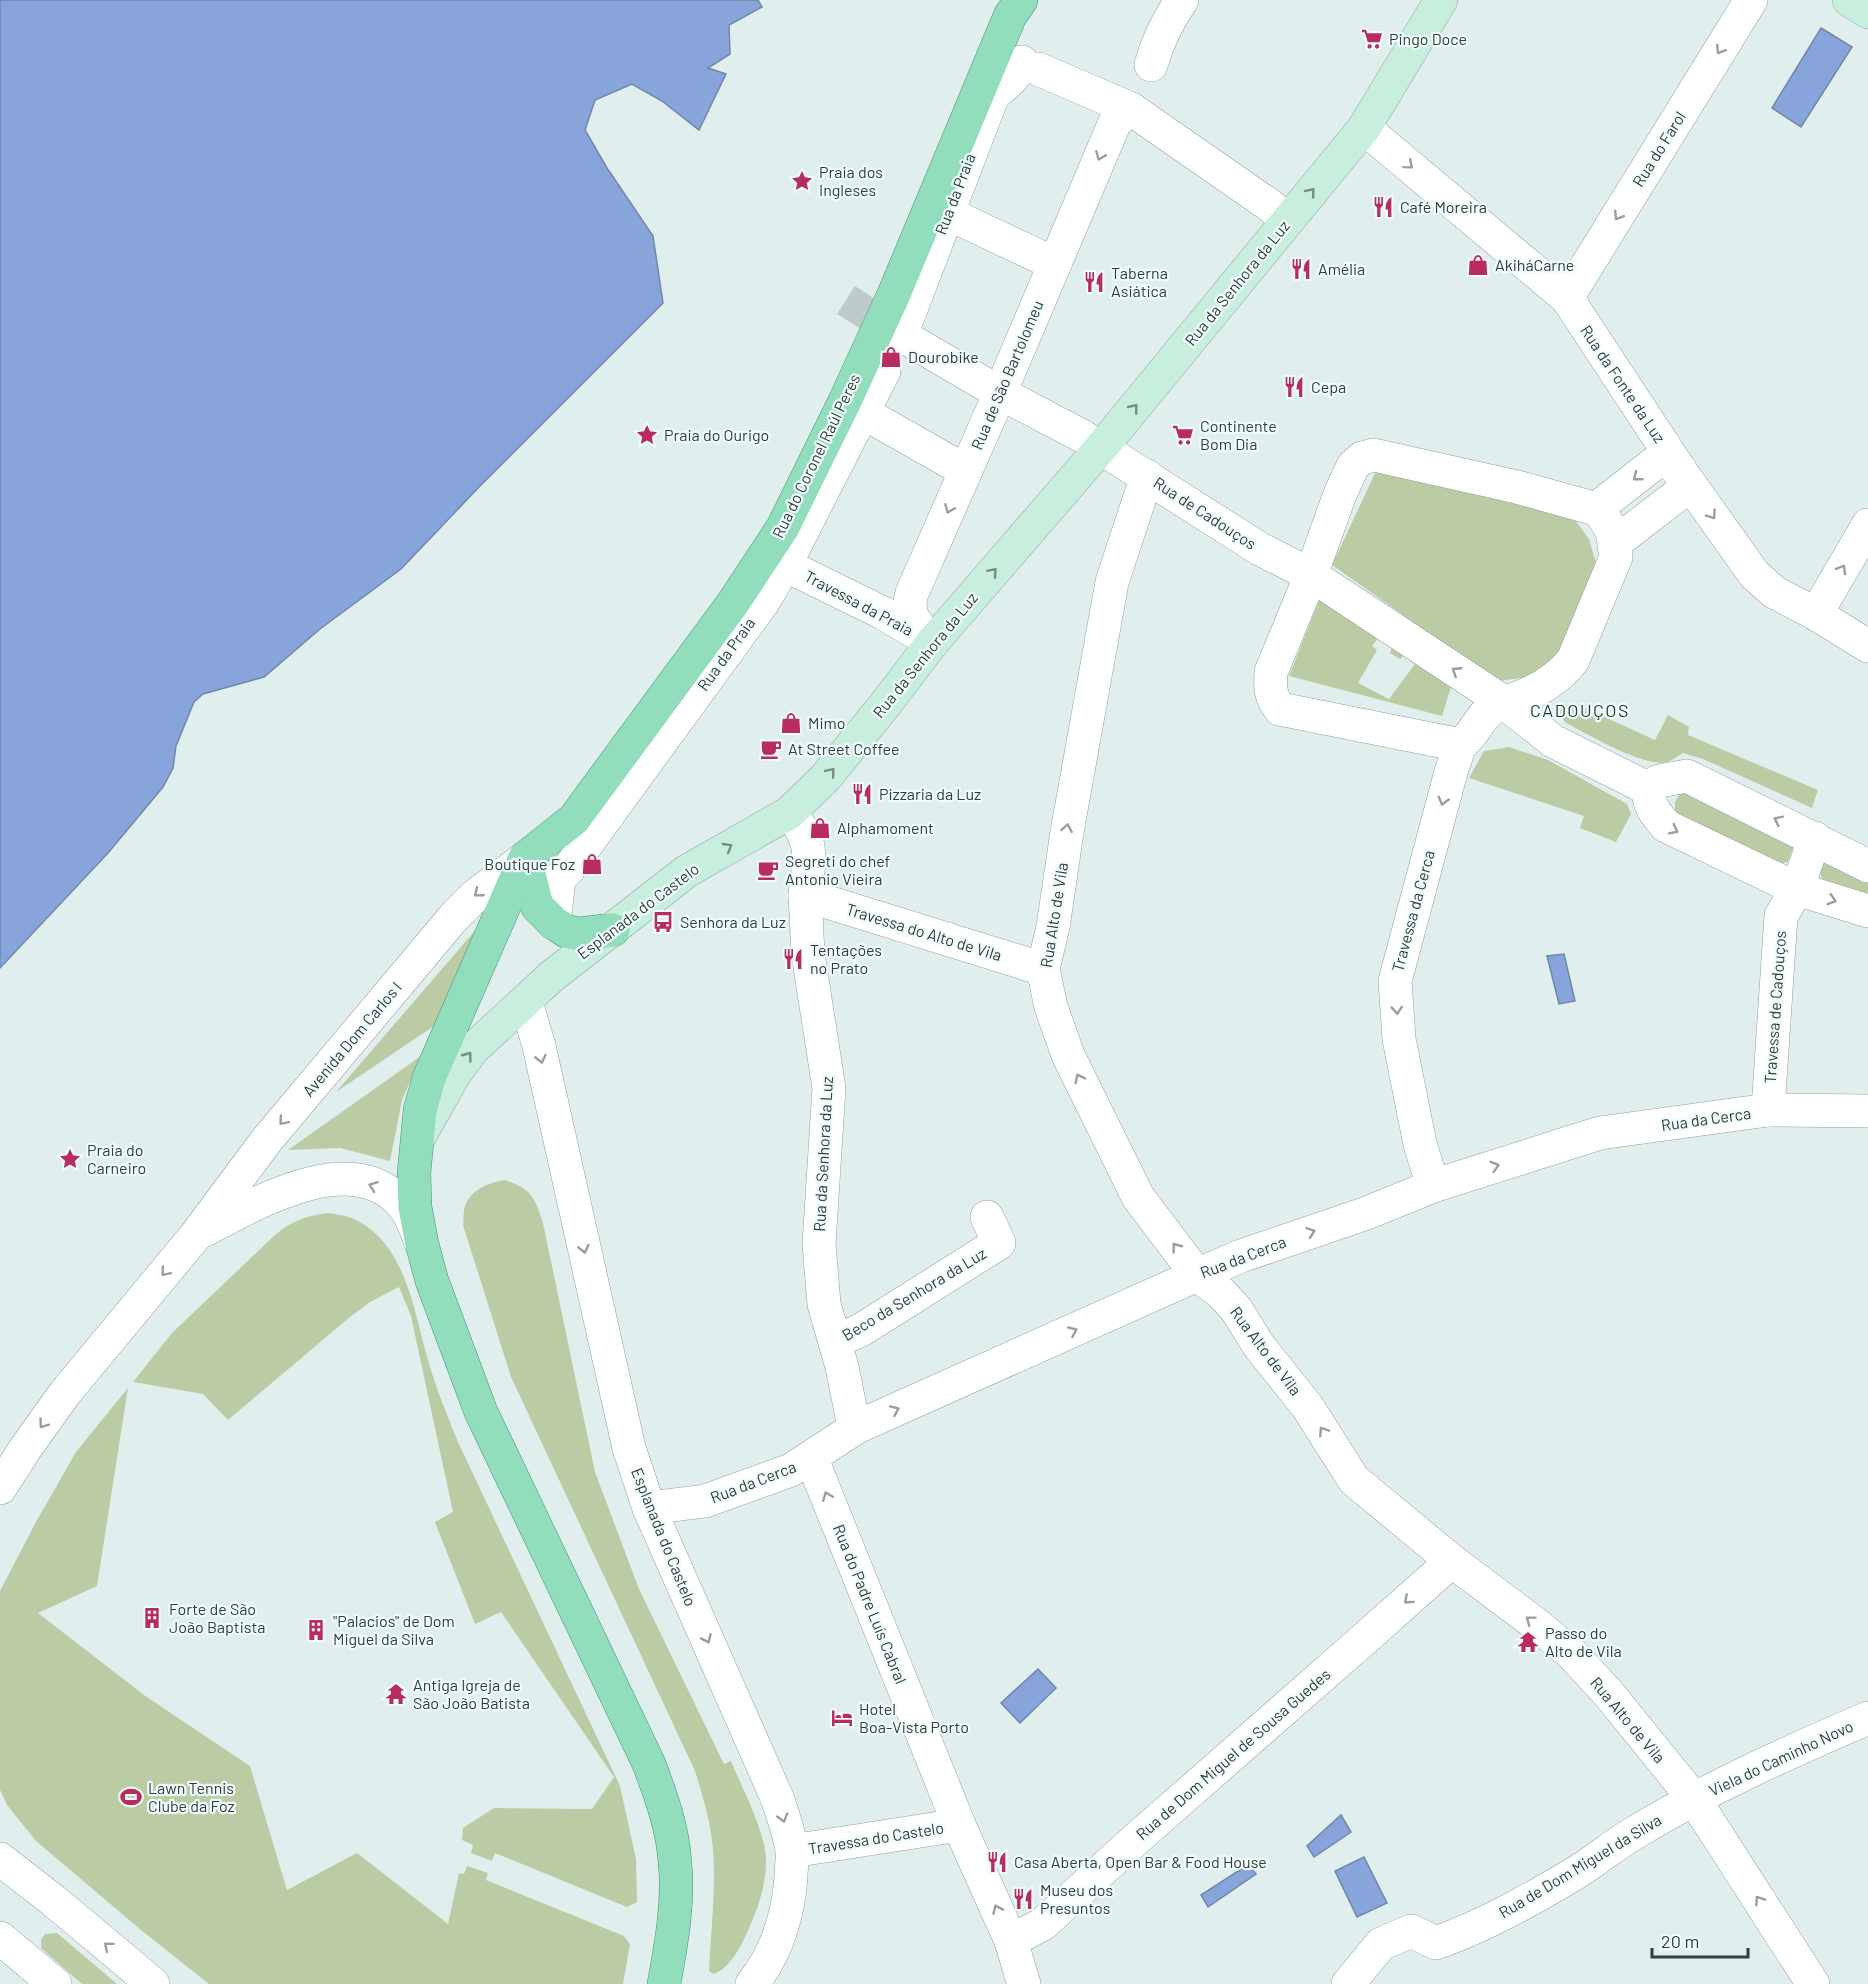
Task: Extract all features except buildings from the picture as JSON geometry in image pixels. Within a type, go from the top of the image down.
[{"type":"main road","name":"Rua do Coronel Raúl Peres","points":[[525,858],[574,819],[733,603],[783,527],[894,294],[1010,16],[1021,0]]},
{"type":"main road","points":[[525,858],[537,906],[554,923],[566,931],[578,934],[613,930]]},
{"type":"main road","name":"Esplanada do Castelo","points":[[525,858],[429,1078],[420,1110],[416,1142],[415,1208],[432,1281],[481,1412],[649,1764],[665,1807],[675,1864],[672,1939],[664,1984]]},
{"type":"street","points":[[1151,65],[1156,44],[1167,20],[1182,0]]},
{"type":"street","name":"Rua da Senhora da Luz","points":[[857,1427],[852,1417],[842,1367],[824,1304],[819,1244],[829,1088],[808,954],[805,896],[809,862],[808,846],[802,830],[789,813],[826,777],[884,706],[1092,442],[1287,221],[1364,128],[1442,0]]},
{"type":"street","name":"Rua do Farol","points":[[1567,298],[1750,0]]},
{"type":"street","points":[[1849,0],[1868,12]]},
{"type":"street","name":"Rua da Praia","points":[[904,336],[947,213],[993,95],[1019,71],[1030,66],[1131,109]]},
{"type":"street","points":[[1131,109],[1272,207],[1287,221]]},
{"type":"street","name":"Rua de São Bartolomeu","points":[[932,643],[911,615],[908,606],[1115,122],[1131,109]]},
{"type":"street","name":"Rua da Fonte da Luz","points":[[1364,128],[1567,298],[1680,470],[1754,574],[1774,592],[1816,614],[1868,646]]},
{"type":"street","points":[[947,213],[1054,264]]},
{"type":"street","name":"Rua de Cadouços","points":[[904,336],[1000,393],[1092,442],[1260,549],[1311,575],[1505,702],[1553,741],[1649,789]]},
{"type":"street","name":"Rua da Praia","points":[[554,923],[559,879],[702,689],[763,602],[785,565],[884,371]]},
{"type":"street","points":[[862,412],[966,471]]},
{"type":"street","points":[[1374,455],[1517,487],[1596,508],[1608,523],[1615,543],[1616,557],[1573,660],[1562,674],[1549,684],[1505,702],[1486,714],[1469,739],[1460,745],[1280,709],[1273,700],[1270,690],[1271,672],[1311,575],[1340,494],[1353,466],[1362,458],[1374,455]]},
{"type":"street","points":[[1596,508],[1656,462],[1666,461],[1680,470],[1684,490],[1615,543]]},
{"type":"street","name":"Rua Alto de Vila","points":[[1147,477],[1112,582],[1066,832],[1053,927],[1043,969],[1051,1007],[1068,1054],[1138,1197],[1197,1275],[1221,1293],[1236,1309],[1259,1346],[1307,1406],[1354,1480],[1452,1561],[1572,1654],[1608,1693],[1694,1800],[1813,1984]]},
{"type":"street","points":[[1816,614],[1868,525]]},
{"type":"street","name":"Travessa da Praia","points":[[785,565],[883,613],[932,643]]},
{"type":"street","name":"Travessa da Cerca","points":[[1433,1186],[1420,1144],[1399,1039],[1395,981],[1450,772],[1460,745]]},
{"type":"street","points":[[1868,866],[1687,776],[1659,781],[1649,789],[1647,799],[1666,826],[1797,889],[1868,911]]},
{"type":"street","name":"Esplanada do Castelo","points":[[416,1142],[448,1084],[472,1050],[552,976],[687,871],[789,813]]},
{"type":"street","name":"Travessa de Cadouços","points":[[1768,1110],[1781,916],[1797,889],[1815,838]]},
{"type":"street","name":"Avenida Dom Carlos I","points":[[0,1488],[65,1393],[196,1235],[266,1141],[454,917],[475,896],[525,858]]},
{"type":"street","name":"Travessa do Alto de Vila","points":[[805,896],[1043,969]]},
{"type":"street","name":"Esplanada do Castelo","points":[[526,1002],[539,1046],[629,1449],[649,1508],[778,1800],[792,1851],[785,1921],[777,1945],[762,1972],[752,1984]]},
{"type":"street","name":"Rua da Cerca","points":[[649,1508],[705,1501],[791,1470],[857,1427],[1197,1275],[1241,1256],[1367,1213],[1433,1186],[1600,1133],[1768,1110],[1868,1111]]},
{"type":"street","name":"Avenida Dom Carlos I","points":[[196,1235],[263,1199],[307,1183],[346,1180],[376,1186],[390,1193],[401,1203],[412,1219],[422,1244]]},
{"type":"street","name":"Beco da Senhora da Luz","points":[[835,1341],[861,1330],[999,1243],[987,1217]]},
{"type":"street","name":"Rua do Padre Luís Cabral","points":[[811,1457],[959,1825],[1011,1941],[1024,1984]]},
{"type":"street","name":"Rua de Dom Miguel de Sousa Guedes","points":[[1011,1941],[1044,1924],[1135,1840],[1452,1561]]},
{"type":"street","name":"Viela do Caminho Novo","points":[[1694,1800],[1802,1747],[1868,1718]]},
{"type":"street","name":"Rua de Dom Miguel da Silva","points":[[1348,1984],[1381,1944],[1411,1931],[1436,1943],[1469,1931],[1574,1874],[1630,1836],[1694,1800]]},
{"type":"street","name":"Travessa do Castelo","points":[[792,1851],[959,1825]]},
{"type":"street","points":[[0,1859],[153,1984]]},
{"type":"street","points":[[0,1938],[55,1984]]},
{"type":"green space","points":[[1377,469],[1572,516],[1589,539],[1597,567],[1557,661],[1529,677],[1497,681],[1332,565]]},
{"type":"green space","points":[[1322,593],[1451,687],[1442,716],[1289,676]],"holes":[[[1379,637],[1392,647],[1390,653],[1400,659],[1404,656],[1415,664],[1389,699],[1358,683],[1377,650],[1372,646]]]},
{"type":"green space","points":[[1574,703],[1655,740],[1668,715],[1689,727],[1688,735],[1818,790],[1812,808],[1703,759],[1683,753],[1673,760],[1656,762],[1630,755],[1565,722],[1559,715],[1562,706]]},
{"type":"green space","points":[[1509,747],[1548,760],[1627,804],[1631,814],[1616,842],[1580,828],[1584,816],[1469,778],[1484,751]]},
{"type":"green space","points":[[1680,793],[1706,795],[1795,843],[1788,862],[1777,864],[1703,832],[1675,812],[1675,802]]},
{"type":"green space","points":[[1827,858],[1868,873],[1868,899],[1823,881],[1820,872],[1821,864]]},
{"type":"green space","points":[[479,926],[437,1024],[336,1092]]},
{"type":"green space","points":[[421,1056],[402,1100],[390,1161],[340,1148],[288,1150]]},
{"type":"green space","points":[[505,1180],[521,1187],[531,1195],[543,1223],[595,1472],[639,1589],[724,1764],[731,1761],[762,1837],[766,1871],[756,1913],[735,1955],[727,1965],[713,1974],[709,1971],[714,1889],[712,1840],[695,1771],[511,1377],[463,1225],[464,1208],[472,1195],[487,1185]]},
{"type":"green space","points":[[327,1213],[354,1219],[375,1233],[388,1247],[398,1264],[413,1302],[431,1370],[458,1442],[620,1786],[636,1859],[637,1902],[627,1907],[495,1853],[492,1861],[471,1853],[473,1845],[462,1840],[463,1828],[494,1808],[592,1809],[614,1777],[501,1612],[475,1624],[435,1522],[453,1512],[411,1316],[399,1287],[370,1302],[350,1317],[228,1420],[203,1394],[133,1382],[172,1333],[275,1235],[299,1220]]},
{"type":"green space","name":"Lawn Tennis Clube da Foz","points":[[128,1388],[97,1586],[38,1613],[144,1695],[250,1766],[287,1890],[357,1853],[448,1924],[459,1873],[464,1874],[467,1866],[488,1873],[486,1880],[624,1936],[630,1944],[623,1984],[209,1984],[36,1841],[7,1805],[0,1790],[0,1591],[76,1452]]},
{"type":"green space","points":[[57,1933],[117,1984],[82,1984],[41,1948],[41,1940],[45,1934]]},
{"type":"water","points":[[0,0],[758,0],[762,7],[729,25],[730,54],[708,68],[726,74],[699,130],[662,101],[632,84],[595,100],[585,130],[607,168],[653,236],[663,303],[479,487],[401,569],[320,629],[264,677],[203,694],[194,702],[176,746],[173,768],[163,787],[108,853],[0,968]]},
{"type":"water","points":[[1821,28],[1852,47],[1801,127],[1772,108]]},
{"type":"water","points":[[1564,954],[1575,1001],[1559,1004],[1547,956]]},
{"type":"water","points":[[1038,1669],[1056,1688],[1020,1723],[1001,1703]]},
{"type":"water","points":[[1341,1815],[1351,1832],[1314,1857],[1307,1846]]},
{"type":"water","points":[[1364,1857],[1387,1903],[1357,1917],[1335,1871]]},
{"type":"water","points":[[1249,1864],[1256,1874],[1208,1907],[1201,1895]]},
{"type":"tunnel","points":[[846,300],[901,335],[884,371]]},
{"type":"place","name":"Pingo Doce","points":[[1372,39]]},
{"type":"place","name":"Praia dos Ingleses","points":[[802,181]]},
{"type":"place","name":"Café Moreira","points":[[1383,207]]},
{"type":"place","name":"AkiháCarne","points":[[1478,265]]},
{"type":"place","name":"Amélia","points":[[1301,269]]},
{"type":"place","name":"Taberna Asiática","points":[[1094,282]]},
{"type":"place","name":"Dourobike","points":[[891,357]]},
{"type":"place","name":"Cepa","points":[[1294,387]]},
{"type":"place","name":"Praia do Ourigo","points":[[647,435]]},
{"type":"place","name":"Continente Bom Dia","points":[[1183,435]]},
{"type":"place","name":"Mimo","points":[[791,723]]},
{"type":"place","name":"At Street Coffee","points":[[771,749]]},
{"type":"place","name":"Pizzaria da Luz","points":[[862,794]]},
{"type":"place","name":"Alphamoment","points":[[820,828]]},
{"type":"place","name":"Boutique Foz","points":[[592,864]]},
{"type":"place","name":"Segreti do chef Antonio Vieira","points":[[768,870]]},
{"type":"place","name":"Senhora da Luz","points":[[663,922]]},
{"type":"place","name":"Tentações no Prato","points":[[793,959]]},
{"type":"place","name":"Praia do Carneiro","points":[[70,1159]]},
{"type":"place","name":"Forte de São João Baptista","points":[[152,1618]]},
{"type":"place","name":"\"Palacios\" de Dom Miguel da Silva","points":[[316,1630]]},
{"type":"place","name":"Passo do Alto de Vila","points":[[1528,1642]]},
{"type":"place","name":"Antiga Igreja de São João Batista","points":[[396,1694]]},
{"type":"place","name":"Hotel Boa-Vista Porto","points":[[842,1718]]},
{"type":"place","name":"Lawn Tennis Clube da Foz","points":[[131,1797]]},
{"type":"place","name":"Casa Aberta, Open Bar & Food House","points":[[997,1862]]},
{"type":"place","name":"Museu dos Presuntos","points":[[1023,1899]]},
{"type":"district","name":"CADOUÇOS","points":[[1580,711]]}]
